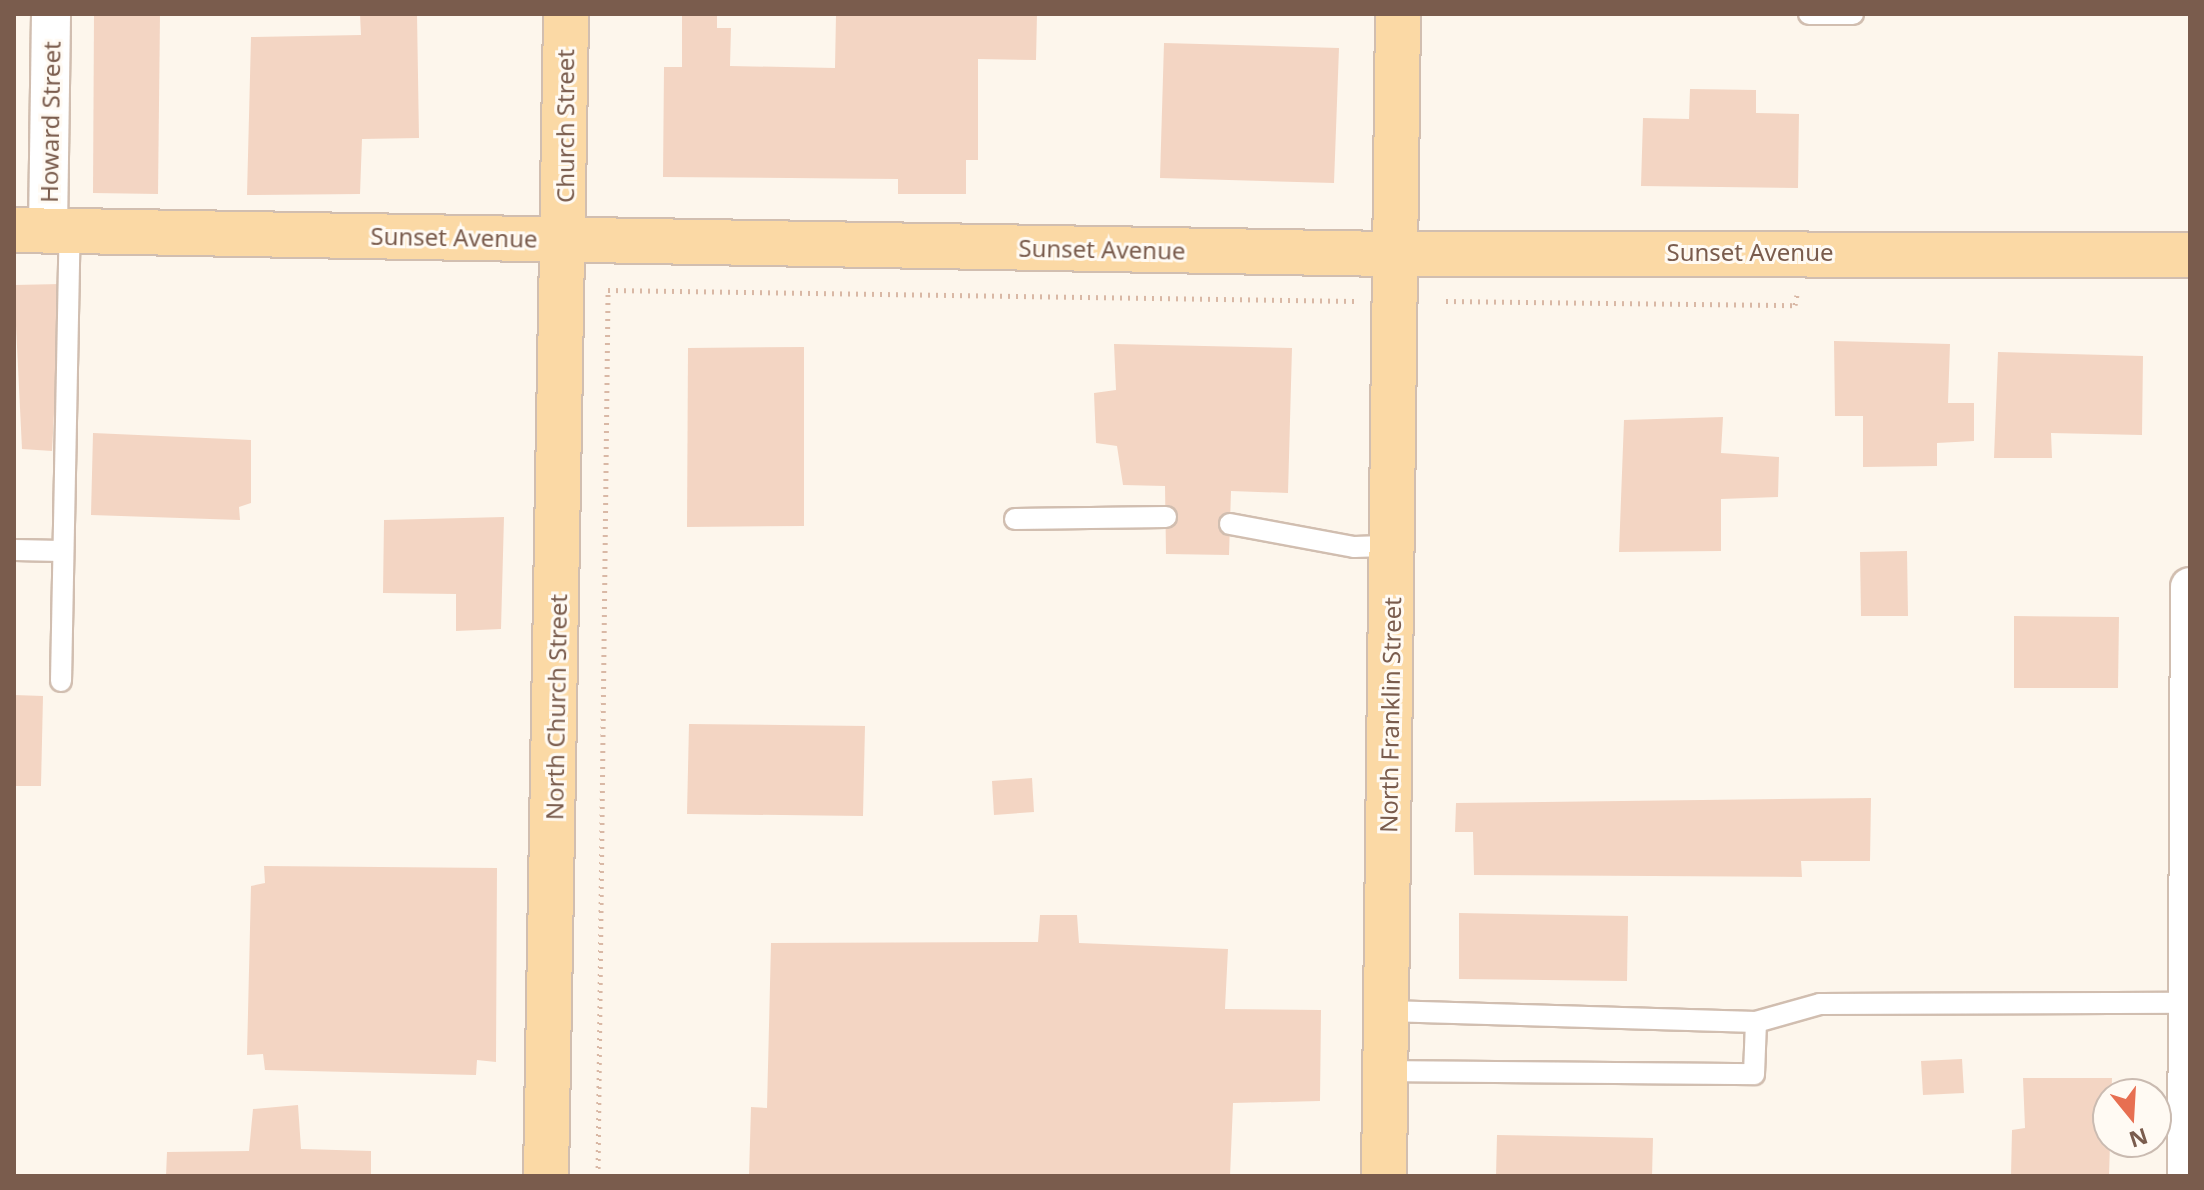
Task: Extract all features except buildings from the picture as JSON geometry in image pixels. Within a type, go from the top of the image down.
[{"type":"main road","name":"Church Street","points":[[565,239],[566,14]]},
{"type":"main road","name":"North Franklin Street","points":[[1384,1176],[1398,14]]},
{"type":"main road","name":"Sunset Avenue","points":[[44,230],[1395,254],[2190,255]]},
{"type":"main road","name":"North Church Street","points":[[546,1176],[565,239]]},
{"type":"street","name":"Howard Street","points":[[44,230],[51,14]]},
{"type":"street","points":[[2187,1176],[2190,587]]},
{"type":"lane","points":[[1809,14],[1853,14]]},
{"type":"lane","points":[[44,230],[63,551],[61,681]]},
{"type":"lane","points":[[1015,519],[1166,517]]},
{"type":"lane","points":[[1230,524],[1354,547],[1392,546]]},
{"type":"lane","points":[[14,550],[63,551]]},
{"type":"lane","points":[[1387,1011],[1756,1022],[1820,1004],[2187,1003]]},
{"type":"lane","points":[[1386,1071],[1754,1074],[1756,1022]]},
{"type":"path","points":[[598,1176],[608,290],[1357,301],[1357,317]]}]
